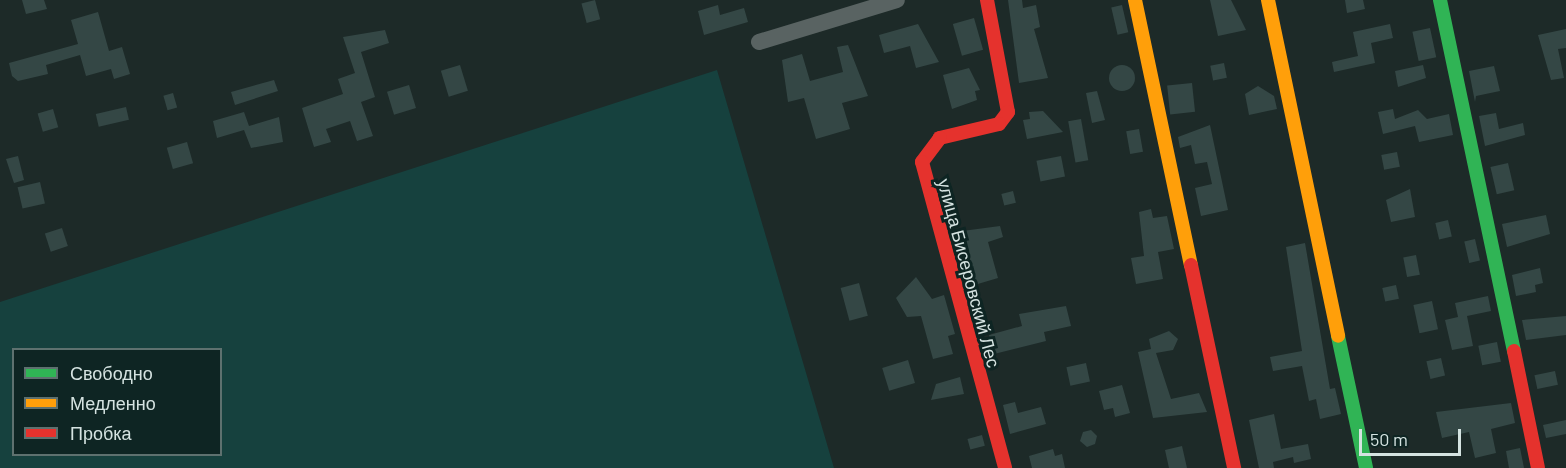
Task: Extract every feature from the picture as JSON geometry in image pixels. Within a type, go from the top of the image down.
[{"type":"street","points":[[759,42],[897,0]]},
{"type":"street","name":"улица Бисеровский Лес","points":[[987,0],[1008,112],[999,124],[940,138],[930,145],[922,162],[1005,468]]},
{"type":"street","points":[[1135,0],[1234,468]]},
{"type":"street","points":[[1268,0],[1366,468]]},
{"type":"street","points":[[1440,0],[1538,468]]},
{"type":"shaded area","points":[[717,70],[834,468],[0,468],[0,302]]},
{"type":"building","points":[[22,0],[44,0],[47,9],[26,14]]},
{"type":"building","points":[[595,0],[600,19],[587,23],[581,4]]},
{"type":"building","points":[[1008,0],[1022,0],[1023,8],[1036,5],[1040,27],[1034,29],[1048,78],[1019,83]]},
{"type":"building","points":[[1210,0],[1231,0],[1246,30],[1218,36]]},
{"type":"building","points":[[1345,0],[1363,0],[1365,9],[1347,13]]},
{"type":"building","points":[[718,5],[720,15],[744,8],[748,22],[704,35],[698,11]]},
{"type":"building","points":[[1122,5],[1128,32],[1118,35],[1111,7]]},
{"type":"building","points":[[98,12],[109,51],[122,47],[130,74],[114,79],[111,69],[86,76],[80,55],[46,65],[48,74],[18,81],[12,76],[9,63],[78,44],[71,20]]},
{"type":"building","points":[[974,18],[983,50],[962,56],[953,24]]},
{"type":"building","points":[[918,24],[939,62],[916,68],[910,46],[884,53],[879,35]]},
{"type":"building","points":[[1390,24],[1393,38],[1371,43],[1375,63],[1334,72],[1332,62],[1358,56],[1353,32]]},
{"type":"building","points":[[1430,28],[1436,57],[1419,61],[1412,32]]},
{"type":"building","points":[[1566,29],[1566,48],[1558,49],[1564,78],[1551,80],[1538,35]]},
{"type":"building","points":[[385,30],[389,43],[361,52],[375,97],[361,102],[373,136],[357,141],[350,121],[326,129],[331,142],[314,147],[302,108],[343,94],[338,79],[355,73],[343,37]]},
{"type":"building","points":[[848,45],[868,96],[842,103],[850,129],[816,139],[804,98],[788,102],[782,60],[802,54],[810,81],[843,72],[837,47]]},
{"type":"building","points":[[1224,63],[1227,78],[1213,80],[1210,66]]},
{"type":"building","points":[[460,65],[468,91],[449,97],[441,71]]},
{"type":"building","points":[[1122,65],[1132,68],[1135,78],[1132,88],[1122,91],[1112,88],[1109,78],[1112,68]]},
{"type":"building","points":[[1423,65],[1426,78],[1398,87],[1395,71]]},
{"type":"building","points":[[1494,66],[1500,91],[1476,96],[1475,102],[1469,71]]},
{"type":"building","points":[[969,68],[980,90],[975,91],[977,100],[952,109],[943,75]]},
{"type":"building","points":[[274,80],[278,91],[235,105],[231,92]]},
{"type":"building","points":[[1192,83],[1195,112],[1170,114],[1167,86]]},
{"type":"building","points":[[409,85],[416,108],[394,115],[387,92]]},
{"type":"building","points":[[1258,86],[1274,96],[1277,109],[1249,115],[1245,94]]},
{"type":"building","points":[[1097,91],[1105,120],[1092,123],[1086,93]]},
{"type":"building","points":[[173,93],[177,107],[168,110],[163,96]]},
{"type":"building","points":[[126,107],[129,120],[99,127],[96,114]]},
{"type":"building","points":[[53,109],[58,127],[43,132],[38,113]]},
{"type":"building","points":[[1393,109],[1395,119],[1418,110],[1427,119],[1449,114],[1453,135],[1419,142],[1415,126],[1383,134],[1378,112]]},
{"type":"building","points":[[1043,111],[1063,132],[1027,139],[1023,120],[1030,119],[1029,112]]},
{"type":"building","points":[[244,112],[249,126],[279,117],[283,142],[251,148],[244,130],[217,138],[213,121]]},
{"type":"building","points":[[1496,113],[1499,129],[1523,123],[1525,135],[1485,146],[1479,116]]},
{"type":"building","points":[[1081,119],[1088,160],[1075,163],[1068,121]]},
{"type":"building","points":[[1210,125],[1228,210],[1201,216],[1195,188],[1212,184],[1207,162],[1195,164],[1191,145],[1180,148],[1178,137]]},
{"type":"building","points":[[1139,129],[1143,152],[1130,154],[1126,131]]},
{"type":"building","points":[[187,142],[193,163],[173,169],[167,148]]},
{"type":"building","points":[[1397,152],[1400,167],[1384,170],[1381,155]]},
{"type":"building","points":[[18,156],[24,180],[14,183],[6,159]]},
{"type":"building","points":[[1061,156],[1065,177],[1040,181],[1036,161]]},
{"type":"building","points":[[1508,163],[1514,190],[1497,194],[1490,167]]},
{"type":"building","points":[[40,182],[45,203],[23,209],[18,187]]},
{"type":"building","points":[[1410,189],[1415,217],[1391,222],[1386,200]]},
{"type":"building","points":[[1013,191],[1016,203],[1004,206],[1001,194]]},
{"type":"building","points":[[1151,209],[1153,218],[1167,216],[1174,249],[1158,252],[1163,279],[1136,284],[1131,258],[1144,256],[1139,212]]},
{"type":"building","points":[[1546,215],[1550,234],[1507,247],[1502,224]]},
{"type":"building","points":[[1448,220],[1452,237],[1439,239],[1435,223]]},
{"type":"building","points":[[1000,226],[1003,237],[988,242],[998,278],[971,286],[955,232]]},
{"type":"building","points":[[62,228],[68,246],[51,252],[45,234]]},
{"type":"building","points":[[1475,239],[1480,260],[1469,263],[1464,241]]},
{"type":"building","points":[[1305,243],[1330,389],[1335,388],[1341,414],[1320,419],[1316,399],[1309,401],[1302,366],[1273,371],[1270,357],[1302,351],[1286,247]]},
{"type":"building","points":[[1416,255],[1420,275],[1407,277],[1403,257]]},
{"type":"building","points":[[1540,268],[1543,283],[1535,285],[1536,292],[1516,296],[1512,275]]},
{"type":"building","points":[[916,277],[932,299],[944,295],[955,334],[948,336],[953,354],[933,359],[921,316],[907,317],[896,298]]},
{"type":"building","points":[[859,283],[868,316],[849,321],[841,288]]},
{"type":"building","points":[[1396,285],[1399,299],[1385,302],[1382,288]]},
{"type":"building","points":[[1488,296],[1491,311],[1467,316],[1473,346],[1452,350],[1445,320],[1458,317],[1455,303]]},
{"type":"building","points":[[1432,301],[1438,329],[1419,333],[1413,305]]},
{"type":"building","points":[[1066,306],[1071,326],[1044,332],[1046,341],[994,354],[989,335],[1022,326],[1019,314]]},
{"type":"building","points":[[1566,316],[1566,335],[1526,340],[1522,320]]},
{"type":"building","points":[[1169,331],[1178,339],[1173,350],[1156,353],[1171,399],[1199,393],[1207,412],[1153,418],[1138,352],[1151,349],[1149,339]]},
{"type":"building","points":[[1497,342],[1501,362],[1482,365],[1478,346]]},
{"type":"building","points":[[1441,358],[1445,376],[1430,379],[1426,361]]},
{"type":"building","points":[[908,360],[915,383],[889,391],[882,368]]},
{"type":"building","points":[[1086,363],[1090,382],[1070,386],[1066,367]]},
{"type":"building","points":[[1555,371],[1558,385],[1537,389],[1534,375]]},
{"type":"building","points":[[960,377],[964,394],[931,400],[936,384]]},
{"type":"building","points":[[1122,385],[1130,413],[1115,417],[1113,408],[1104,410],[1099,391]]},
{"type":"building","points":[[1015,402],[1018,413],[1041,407],[1046,424],[1010,434],[1003,405]]},
{"type":"building","points":[[1511,403],[1515,423],[1491,429],[1496,453],[1475,458],[1469,432],[1442,438],[1436,412]]},
{"type":"building","points":[[1274,414],[1281,449],[1308,444],[1311,459],[1294,463],[1293,457],[1273,462],[1274,468],[1259,468],[1249,420]]},
{"type":"building","points":[[1566,420],[1566,434],[1546,438],[1543,425]]},
{"type":"building","points":[[1091,430],[1097,436],[1095,444],[1087,447],[1080,441],[1083,432]]},
{"type":"building","points":[[982,435],[985,446],[970,450],[968,439]]},
{"type":"building","points":[[1182,446],[1187,468],[1169,468],[1165,450]]},
{"type":"building","points":[[1520,448],[1524,468],[1509,468],[1506,451]]},
{"type":"building","points":[[1053,449],[1055,456],[1062,454],[1065,468],[1032,468],[1029,456]]},
{"type":"traffic: fast","points":[[1440,0],[1514,351]]},
{"type":"traffic: fast","points":[[1338,336],[1366,468]]},
{"type":"traffic: slow","points":[[1135,0],[1191,265]]},
{"type":"traffic: slow","points":[[1268,0],[1338,336]]},
{"type":"traffic: jam","points":[[987,0],[1008,112],[999,124],[940,138],[922,162],[1005,468]]},
{"type":"traffic: jam","points":[[1191,265],[1234,468]]},
{"type":"traffic: jam","points":[[1514,351],[1538,468]]}]
